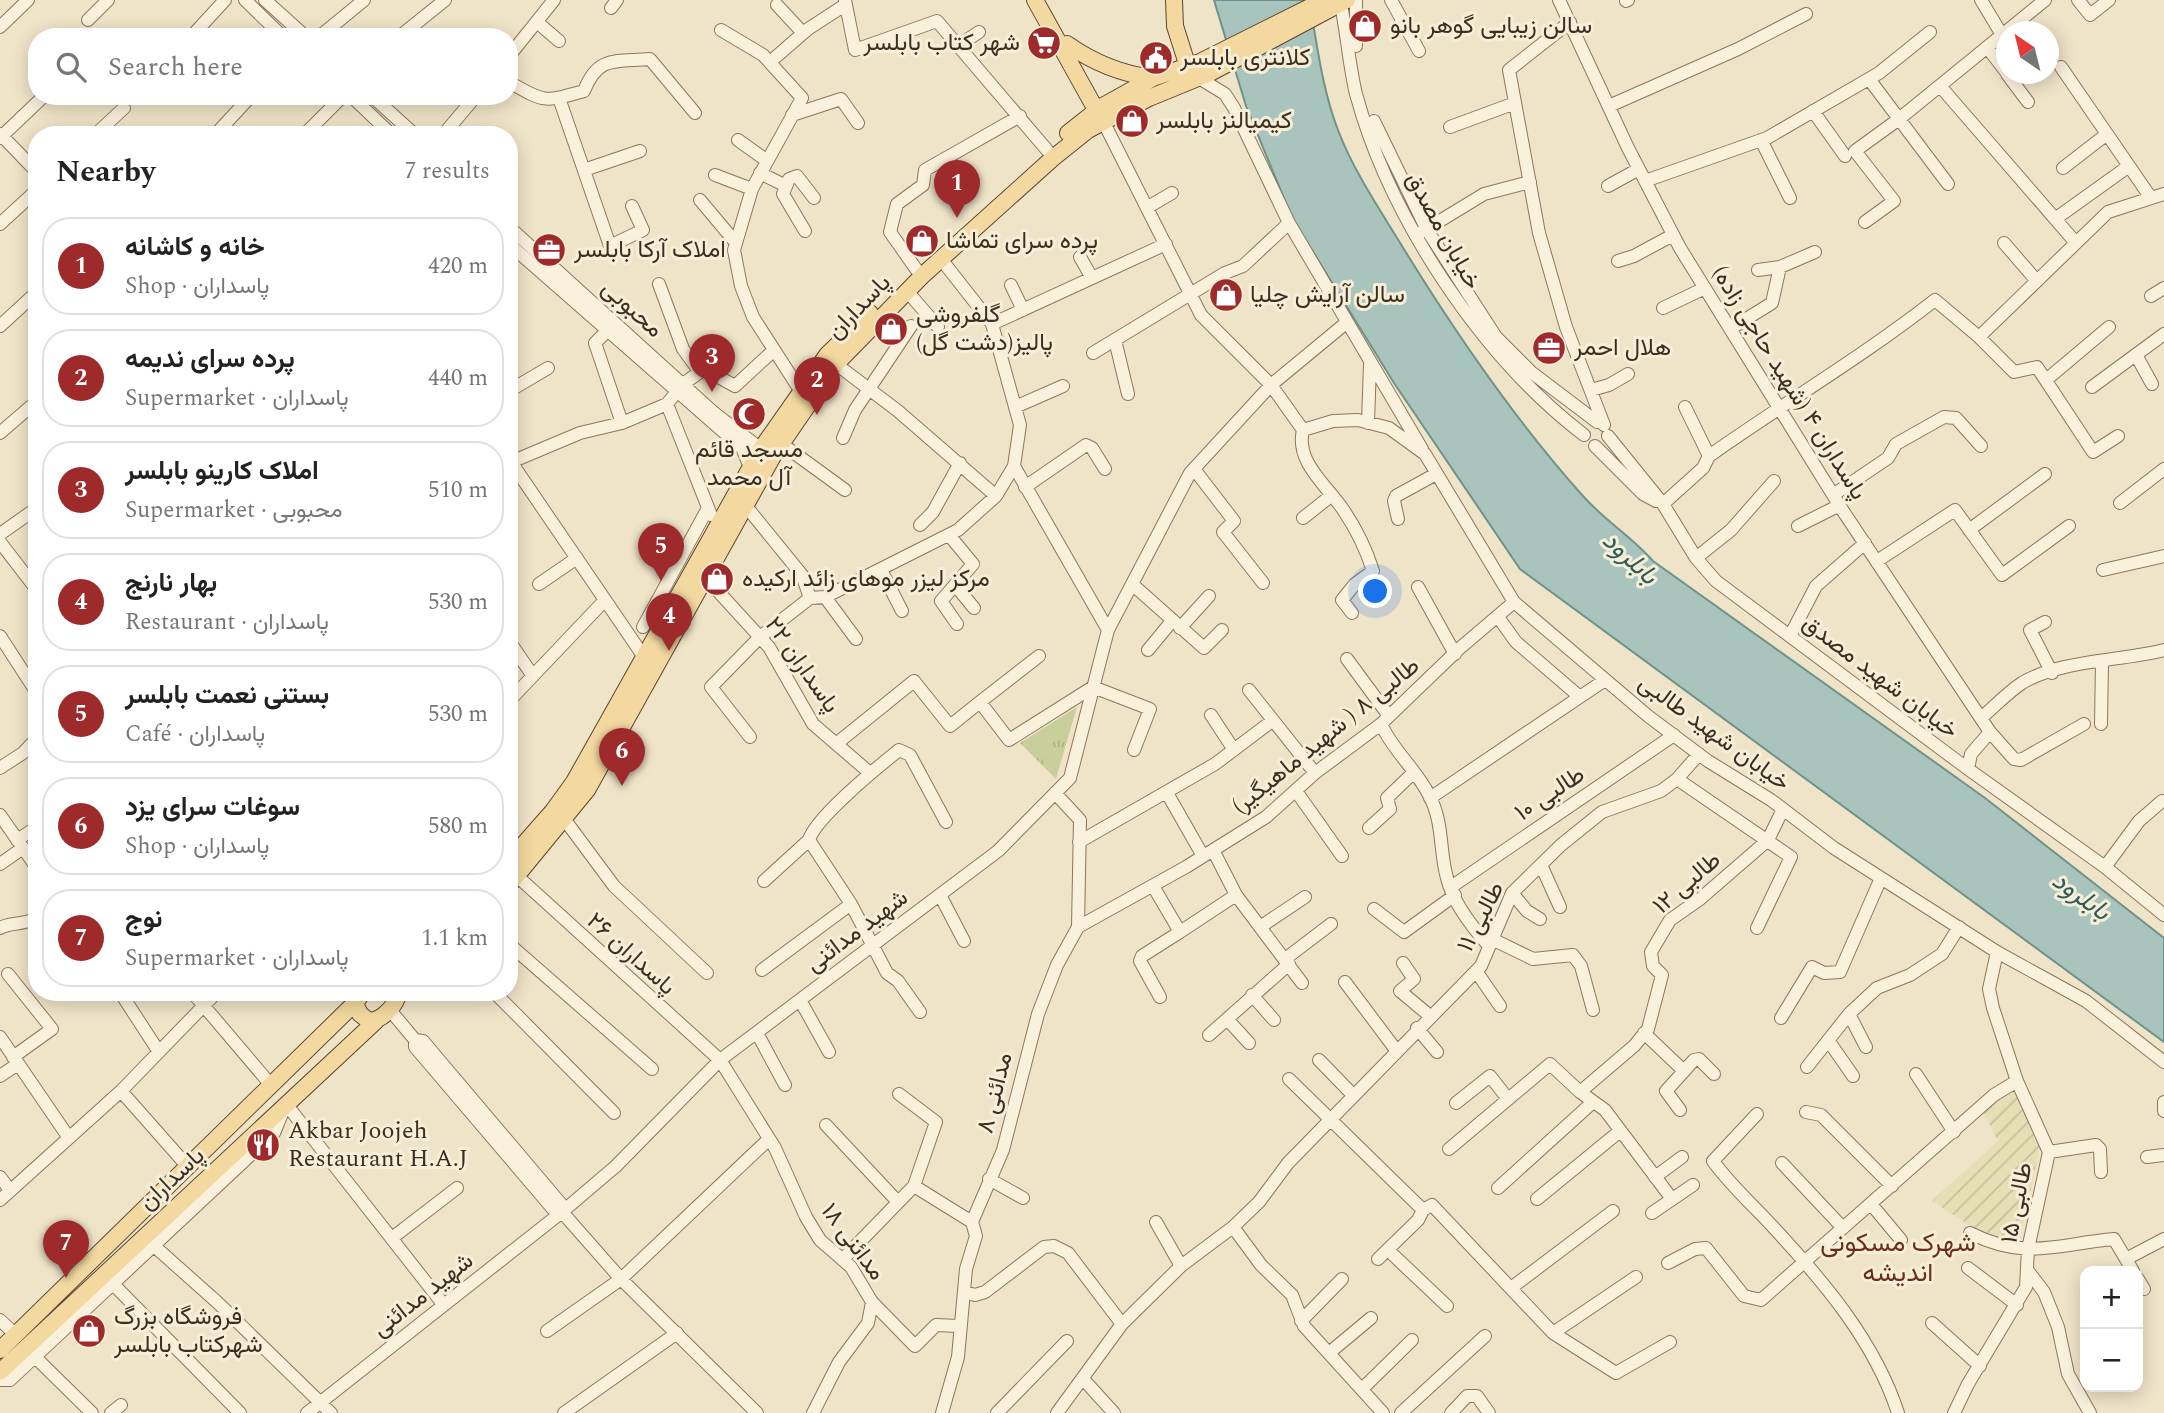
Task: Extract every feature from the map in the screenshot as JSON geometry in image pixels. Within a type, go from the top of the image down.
[{"type":"main road","points":[[1035,0],[1099,113]]},
{"type":"main road","points":[[1044,0],[1099,113]]},
{"type":"main road","points":[[1174,0],[1175,26],[1199,70],[1324,5],[1348,2]]},
{"type":"main road","points":[[1067,44],[1087,58],[1116,71],[1153,78]]},
{"type":"main road","name":"پاسداران","points":[[518,851],[574,782],[750,467],[771,446],[836,364],[906,292],[1099,113],[1199,70]]},
{"type":"main road","name":"پاسداران","points":[[518,875],[587,790],[745,505],[800,390],[827,355],[916,269],[1047,150],[1153,78],[1199,70]]},
{"type":"main road","name":"پاسداران","points":[[0,1350],[189,1168],[356,1001]]},
{"type":"main road","points":[[360,1001],[364,1017],[376,1021]]},
{"type":"main road","name":"پاسداران","points":[[0,1373],[83,1303],[395,1001]]},
{"type":"main road","points":[[286,1071],[345,1028],[353,1032],[351,1046]]},
{"type":"street","points":[[0,27],[28,0]]},
{"type":"street","points":[[88,20],[108,0]]},
{"type":"street","points":[[199,28],[225,0]]},
{"type":"street","points":[[245,0],[274,28]]},
{"type":"street","points":[[265,0],[296,28]]},
{"type":"street","points":[[330,28],[364,0]]},
{"type":"street","points":[[410,28],[445,0]]},
{"type":"street","points":[[518,46],[554,0]]},
{"type":"street","points":[[1391,0],[1419,51]]},
{"type":"street","name":"پاسداران ۴ (شهید حاجی زاده)","points":[[1559,0],[1673,235],[1837,500],[1990,732],[2014,759],[2021,760],[2084,724]]},
{"type":"street","points":[[1981,0],[1996,25]]},
{"type":"street","points":[[2019,21],[2045,0]]},
{"type":"street","points":[[2078,0],[2090,15],[2109,0]]},
{"type":"street","name":"خیابان مصدق","points":[[1348,2],[1354,81],[1365,120],[1451,296],[1537,396],[1584,435]]},
{"type":"street","points":[[771,62],[803,33],[845,3],[855,50],[937,21],[1047,150]]},
{"type":"street","points":[[777,5],[803,33]]},
{"type":"street","points":[[1609,106],[1807,14]]},
{"type":"street","points":[[537,22],[559,41]]},
{"type":"street","points":[[1570,22],[1509,70],[1539,233],[1566,327],[1603,428],[1602,445],[1595,446]]},
{"type":"street","points":[[721,30],[771,62],[802,98],[752,189],[734,250],[741,286],[753,317],[800,390]]},
{"type":"street","points":[[958,46],[979,32]]},
{"type":"street","points":[[1608,186],[1761,140],[1869,79],[1930,32]]},
{"type":"street","points":[[1864,222],[1894,201],[1855,151],[1899,119],[1996,40]]},
{"type":"street","points":[[1987,47],[1996,59]]},
{"type":"street","points":[[518,87],[541,100],[559,98],[584,91],[591,72],[600,64],[650,59],[695,113]]},
{"type":"street","points":[[1979,337],[2108,212],[2158,196],[2129,166],[2061,67]]},
{"type":"street","points":[[1199,70],[1225,94],[1234,108],[1289,223],[1425,454]]},
{"type":"street","points":[[1869,79],[1948,184]]},
{"type":"street","points":[[2015,84],[2028,102]]},
{"type":"street","points":[[1940,86],[2076,243]]},
{"type":"street","points":[[559,98],[610,246],[643,230],[632,206]]},
{"type":"street","points":[[792,115],[841,99],[858,123]]},
{"type":"street","points":[[1450,127],[1515,103]]},
{"type":"street","points":[[28,163],[1,136],[34,105]]},
{"type":"street","points":[[223,126],[243,105]]},
{"type":"street","points":[[313,126],[334,105]]},
{"type":"street","points":[[360,105],[383,126]]},
{"type":"street","points":[[382,105],[405,126]]},
{"type":"street","points":[[451,126],[468,105]]},
{"type":"street","points":[[105,126],[124,108]]},
{"type":"street","points":[[1813,111],[1844,156]]},
{"type":"street","points":[[1099,113],[1201,315],[1271,384],[1303,430],[1300,442],[1305,458],[1363,542],[1373,571],[1355,584],[1342,600],[1352,613]]},
{"type":"street","points":[[916,269],[890,232],[897,204],[923,186],[925,170],[1020,116]]},
{"type":"street","points":[[2063,168],[2107,134]]},
{"type":"street","points":[[738,140],[766,160]]},
{"type":"street","points":[[1761,140],[1790,198]]},
{"type":"street","points":[[584,170],[640,151]]},
{"type":"street","points":[[2055,219],[2129,166]]},
{"type":"street","points":[[760,173],[786,186]]},
{"type":"street","points":[[715,175],[752,189]]},
{"type":"street","points":[[805,231],[783,194],[789,179],[797,176],[814,198]]},
{"type":"street","points":[[1422,232],[1485,194],[1530,182]]},
{"type":"street","points":[[1148,207],[1172,193]]},
{"type":"street","points":[[0,224],[28,198]]},
{"type":"street","points":[[700,200],[736,243]]},
{"type":"street","points":[[1093,352],[1225,272],[1243,266],[1289,223]]},
{"type":"street","name":"خیابان مصدق","points":[[1422,232],[1496,337],[1568,402],[1603,428]]},
{"type":"street","name":"محبوبی","points":[[518,235],[742,448],[750,467]]},
{"type":"street","points":[[1618,261],[1634,256],[1673,235]]},
{"type":"street","points":[[2004,243],[2036,280]]},
{"type":"street","points":[[992,324],[1166,244]]},
{"type":"street","name":"محبوبی","points":[[518,252],[607,331],[679,388],[845,490]]},
{"type":"street","points":[[1758,270],[1780,267],[1815,252]]},
{"type":"street","points":[[1080,257],[1092,278]]},
{"type":"street","points":[[750,737],[711,687],[760,637],[810,598],[825,597],[949,535],[996,496],[1014,466],[1020,425],[992,324],[942,259]]},
{"type":"street","points":[[1730,329],[1772,303],[1780,267]]},
{"type":"street","points":[[659,284],[672,313],[682,349],[699,371]]},
{"type":"street","points":[[1011,285],[1023,310]]},
{"type":"street","points":[[1663,308],[1705,288]]},
{"type":"street","points":[[2151,296],[2164,288]]},
{"type":"street","points":[[906,292],[938,327]]},
{"type":"street","points":[[0,326],[28,300]]},
{"type":"street","points":[[1603,428],[1588,426],[1584,435],[1589,444],[1595,446],[1643,494],[1663,504],[1703,468],[1709,456],[1779,407],[1869,351],[1935,300],[1979,337],[2014,372],[2038,367],[2093,452],[2119,436]]},
{"type":"street","name":"شهید مدائنی","points":[[307,1413],[562,1212],[616,1166],[720,1060],[998,851],[1070,778],[1108,630],[1194,469],[1271,384],[1346,323]]},
{"type":"street","points":[[843,438],[855,410],[911,326]]},
{"type":"street","points":[[2046,380],[2109,327]]},
{"type":"street","points":[[607,331],[595,343],[622,423]]},
{"type":"street","points":[[2092,387],[2164,334]]},
{"type":"street","points":[[1115,340],[1128,394]]},
{"type":"street","points":[[518,458],[580,433],[622,423],[667,404],[679,388],[699,371],[708,370],[734,386],[774,350]]},
{"type":"street","points":[[2136,355],[2152,384]]},
{"type":"street","points":[[836,364],[871,389],[996,496]]},
{"type":"street","points":[[1368,423],[1370,364]]},
{"type":"street","points":[[518,386],[548,368]]},
{"type":"street","points":[[1588,383],[1609,385],[1629,374]]},
{"type":"street","points":[[1568,402],[1578,401],[1588,383]]},
{"type":"street","points":[[1015,407],[1063,386]]},
{"type":"street","points":[[667,404],[717,530]]},
{"type":"street","points":[[1685,407],[1709,456]]},
{"type":"street","points":[[0,433],[28,409]]},
{"type":"street","points":[[1798,526],[1837,500],[1888,458],[1896,444],[1944,417],[1956,418],[1981,446]]},
{"type":"street","name":"خیابان شهید طالبی","points":[[1303,430],[1333,421],[1368,423],[1389,428],[1425,454],[1514,601],[1605,680],[1674,736],[1783,809],[1834,848],[1997,952],[2086,1001],[2164,1062]]},
{"type":"street","name":"خیابان شهید مصدق","points":[[1603,428],[1663,504],[1696,558],[1716,581],[1968,769],[2105,867],[2164,915]]},
{"type":"street","points":[[1025,487],[1086,445],[1093,448],[1105,469]]},
{"type":"street","points":[[920,525],[933,512],[960,463]]},
{"type":"street","points":[[1014,466],[1108,630]]},
{"type":"street","points":[[1194,469],[1234,521],[1223,532],[1263,583]]},
{"type":"street","points":[[2120,503],[2164,469]]},
{"type":"street","points":[[518,472],[644,657]]},
{"type":"street","points":[[1398,519],[1394,501],[1396,496],[1436,474]]},
{"type":"street","points":[[1969,530],[2045,474]]},
{"type":"street","points":[[1696,558],[1731,530],[1774,481]]},
{"type":"street","points":[[1303,518],[1332,495]]},
{"type":"street","points":[[745,505],[802,575],[810,598]]},
{"type":"street","points":[[643,627],[708,508]]},
{"type":"street","points":[[1877,561],[1955,510],[2002,575],[2069,526]]},
{"type":"street","points":[[0,534],[28,514]]},
{"type":"street","points":[[949,535],[973,564],[941,601],[957,624]]},
{"type":"street","points":[[0,542],[28,578]]},
{"type":"street","points":[[1790,636],[1816,586],[1865,543]]},
{"type":"street","points":[[2103,570],[2164,556]]},
{"type":"street","points":[[539,584],[578,558]]},
{"type":"street","points":[[881,570],[902,611]]},
{"type":"street","name":"پاسداران ۲۲","points":[[705,577],[769,647],[813,724],[870,773]]},
{"type":"street","points":[[1132,584],[1204,648],[1222,630]]},
{"type":"street","points":[[955,585],[974,608]]},
{"type":"street","points":[[1418,587],[1455,654]]},
{"type":"street","points":[[1149,650],[1209,596]]},
{"type":"street","points":[[825,597],[856,639]]},
{"type":"street","points":[[518,692],[606,600]]},
{"type":"street","name":"طالبی ۸ ( شهید ماهیگیر)","points":[[1078,927],[1153,886],[1266,817],[1315,773],[1385,720],[1514,601]]},
{"type":"street","points":[[1498,617],[1516,642],[1580,697]]},
{"type":"street","points":[[2045,622],[2030,630],[2052,673]]},
{"type":"street","points":[[624,627],[664,623]]},
{"type":"street","points":[[2,644],[28,680]]},
{"type":"street","points":[[1981,718],[2023,682],[2102,661],[2164,649]]},
{"type":"street","points":[[518,654],[533,676]]},
{"type":"street","points":[[836,744],[914,681],[950,726],[1039,656]]},
{"type":"street","points":[[1347,659],[1385,720],[1389,743],[1430,797],[1442,831],[1447,878],[1471,926],[1491,943],[1533,959],[1573,955],[1581,966],[1593,1010]]},
{"type":"street","points":[[2101,724],[2102,661]]},
{"type":"street","points":[[1430,797],[1605,680]]},
{"type":"street","points":[[980,702],[1009,740],[1093,687],[1150,709],[1134,750]]},
{"type":"street","points":[[1249,690],[1315,773]]},
{"type":"street","points":[[1211,715],[1234,750]]},
{"type":"street","points":[[1079,842],[1167,793],[1234,750],[1272,721]]},
{"type":"street","points":[[1968,769],[1971,754],[1990,732]]},
{"type":"street","name":"طالبی ۱۰","points":[[1374,909],[1404,932],[1453,891],[1674,736]]},
{"type":"street","points":[[0,768],[28,748]]},
{"type":"street","points":[[764,881],[809,840],[816,826],[870,773],[899,750],[910,755],[946,822]]},
{"type":"street","name":"طالبی ۱۱","points":[[1057,1413],[1084,1380],[1122,1324],[1181,1266],[1213,1239],[1233,1227],[1331,1118],[1476,971],[1512,893],[1602,812],[1661,791],[1677,779],[1699,754]]},
{"type":"street","points":[[1369,828],[1390,809],[1387,798],[1412,773]]},
{"type":"street","points":[[1677,779],[1791,857],[1757,928]]},
{"type":"street","points":[[1296,791],[1342,856]]},
{"type":"street","name":"مدائنی ۸","points":[[942,1413],[958,1357],[964,1292],[976,1236],[972,1222],[1003,1150],[1038,1014],[1056,965],[1078,927],[1080,820],[1055,793]]},
{"type":"street","points":[[1167,793],[1236,895],[1303,983]]},
{"type":"street","points":[[2105,867],[2140,821],[2162,801]]},
{"type":"street","name":"طالبی ۱۲","points":[[1580,1093],[1644,1033],[1662,975],[1653,966],[1651,952],[1670,920],[1700,899],[1768,840],[1783,809]]},
{"type":"street","points":[[0,815],[28,855]]},
{"type":"street","points":[[565,820],[614,887],[707,973]]},
{"type":"street","points":[[0,864],[28,836]]},
{"type":"street","points":[[809,840],[851,904],[887,972],[898,981],[920,1012]]},
{"type":"street","points":[[1541,865],[1560,907]]},
{"type":"street","points":[[1781,1018],[1812,967],[1824,973],[1840,972],[1881,878]]},
{"type":"street","name":"پاسداران ۲۶","points":[[518,885],[720,1060]]},
{"type":"street","points":[[1153,886],[1180,932]]},
{"type":"street","points":[[1512,893],[1527,911],[1540,919]]},
{"type":"street","points":[[940,895],[964,941]]},
{"type":"street","points":[[1160,997],[1142,965],[1142,956],[1236,895]]},
{"type":"street","points":[[1260,927],[1305,897]]},
{"type":"street","points":[[762,970],[851,904]]},
{"type":"street","points":[[0,928],[8,923],[23,925],[28,922]]},
{"type":"street","points":[[1209,1035],[1287,961],[1331,924]]},
{"type":"street","points":[[1807,1067],[1849,1014],[1877,988],[1910,975],[1942,954],[1959,928]]},
{"type":"street","points":[[518,952],[652,1069]]},
{"type":"street","name":"طالبی ۱۵","points":[[1954,1413],[2026,1287],[2028,1249],[2049,1152],[2018,1081],[1989,989],[1997,952]]},
{"type":"street","points":[[1403,963],[1414,979],[1400,991],[1430,1016]]},
{"type":"street","points":[[1476,971],[1500,1006]]},
{"type":"street","points":[[8,974],[28,999]]},
{"type":"street","points":[[1345,982],[1396,1050]]},
{"type":"street","points":[[1252,995],[1274,1020]]},
{"type":"street","points":[[800,1000],[829,1052]]},
{"type":"street","points":[[0,1076],[52,1029],[30,1001]]},
{"type":"street","points":[[126,1001],[159,1052]]},
{"type":"street","points":[[199,1001],[271,1085]]},
{"type":"street","points":[[0,1200],[121,1091],[209,1001]]},
{"type":"street","points":[[398,1001],[415,1040],[415,1047],[553,1209],[562,1212],[621,1279],[757,1413]]},
{"type":"street","points":[[503,1001],[614,1113]]},
{"type":"street","points":[[1849,1014],[1866,1047]]},
{"type":"street","points":[[1227,1019],[1249,1043]]},
{"type":"street","points":[[1417,1028],[1437,1052]]},
{"type":"street","points":[[757,1033],[785,1085]]},
{"type":"street","points":[[1644,1033],[1684,1071]]},
{"type":"street","points":[[0,1037],[69,1138]]},
{"type":"street","points":[[1828,1040],[1853,1076]]},
{"type":"street","points":[[1680,1110],[1666,1091],[1684,1071],[1699,1059],[1714,1074]]},
{"type":"street","name":"مدائنی ۱۸","points":[[720,1060],[769,1139],[820,1240],[844,1259],[872,1302],[867,1323],[839,1362],[813,1413]]},
{"type":"street","points":[[1320,1060],[1354,1096]]},
{"type":"street","points":[[1449,1149],[1550,1064],[1580,1093],[1605,1110],[1672,1199]]},
{"type":"street","points":[[1916,1074],[1954,1132]]},
{"type":"street","points":[[1456,1103],[1490,1076],[1508,1099]]},
{"type":"street","points":[[1289,1079],[1423,1210]]},
{"type":"street","points":[[1668,1263],[1695,1249],[1706,1248],[1744,1296],[1761,1300],[1807,1263],[1994,1095],[2018,1081]]},
{"type":"street","points":[[121,1091],[189,1168]]},
{"type":"street","points":[[844,1259],[914,1186],[936,1122],[899,1094]]},
{"type":"street","points":[[1498,1188],[1593,1102]]},
{"type":"street","points":[[2164,1102],[2164,1111]]},
{"type":"street","points":[[0,1380],[10,1380],[35,1357],[83,1303],[113,1284],[274,1133],[286,1104],[443,1304]]},
{"type":"street","points":[[1806,1112],[1821,1115],[1892,1186]]},
{"type":"street","points":[[1757,1114],[1713,1161],[1807,1263],[1880,1368],[1898,1413]]},
{"type":"street","points":[[826,1125],[898,1202]]},
{"type":"street","points":[[1537,1199],[1620,1131]]},
{"type":"street","points":[[547,1331],[621,1279],[769,1139]]},
{"type":"street","points":[[2049,1152],[2096,1145],[2100,1149],[2101,1172]]},
{"type":"street","points":[[2147,1157],[2164,1155]]},
{"type":"street","points":[[1656,1177],[1682,1157]]},
{"type":"street","points":[[1782,1163],[1843,1228]]},
{"type":"street","points":[[0,1177],[10,1190]]},
{"type":"street","points":[[989,1180],[1023,1198]]},
{"type":"street","points":[[1652,1213],[1693,1185]]},
{"type":"street","points":[[914,1186],[972,1222]]},
{"type":"street","points":[[392,1238],[457,1188]]},
{"type":"street","points":[[1871,1204],[1901,1240]]},
{"type":"street","points":[[1378,1259],[1418,1220],[1423,1210],[1432,1205],[1553,1333],[1616,1373],[1670,1342]]},
{"type":"street","points":[[1511,1289],[1613,1211]]},
{"type":"street","points":[[1156,1222],[1181,1266]]},
{"type":"street","points":[[1233,1227],[1261,1265],[1292,1295],[1301,1321],[1381,1412]]},
{"type":"street","points":[[1970,1233],[1997,1246],[2028,1249],[2114,1239],[2130,1266]]},
{"type":"street","points":[[2126,1259],[2164,1239]]},
{"type":"street","points":[[153,1245],[331,1413]]},
{"type":"street","points":[[964,1292],[975,1295],[985,1292],[1044,1247],[1054,1246],[1068,1253],[1122,1324]]},
{"type":"street","points":[[1388,1250],[1447,1306]]},
{"type":"street","points":[[1968,1268],[2017,1305]]},
{"type":"street","points":[[2028,1271],[2044,1292],[2058,1327],[2068,1374],[2090,1413]]},
{"type":"street","points":[[1553,1333],[1636,1278]]},
{"type":"street","points":[[1301,1321],[1342,1279]]},
{"type":"street","points":[[113,1284],[240,1413]]},
{"type":"street","points":[[872,1302],[915,1346],[936,1325],[959,1326]]},
{"type":"street","points":[[1329,1353],[1371,1318]]},
{"type":"street","points":[[0,1320],[16,1335]]},
{"type":"street","points":[[1932,1323],[1980,1366]]},
{"type":"street","points":[[564,1413],[677,1334]]},
{"type":"street","points":[[1401,1413],[1485,1336]]},
{"type":"street","points":[[1362,1389],[1412,1340]]},
{"type":"street","points":[[997,1413],[1066,1341]]},
{"type":"street","points":[[35,1357],[92,1413]]},
{"type":"street","points":[[1084,1380],[1114,1413]]},
{"type":"street","points":[[1451,1413],[1468,1396],[1477,1396],[1489,1413]]},
{"type":"shaded area","points":[[2014,1090],[2040,1147],[2020,1240],[2014,1243],[1972,1227],[1932,1201],[1998,1141],[1983,1112]]},
{"type":"green space","points":[[1077,707],[1056,779],[1020,743]]},
{"type":"water","name":"بابلرود","points":[[1214,0],[1309,0],[1328,98],[1344,145],[1359,175],[1422,279],[1533,437],[1591,505],[1653,561],[1985,798],[2164,938],[2164,1042],[1520,569],[1394,383],[1292,218],[1246,106]]},
{"type":"place","name":"سالن زیبایی گوهر بانو","points":[[1365,26]]},
{"type":"place","name":"شهر کتاب بابلسر","points":[[1044,43]]},
{"type":"place","name":"کلانتری بابلسر","points":[[1156,58]]},
{"type":"place","name":"کیمیالنز بابلسر","points":[[1132,121]]},
{"type":"place","name":"خانه و کاشانه","points":[[957,218]]},
{"type":"place","name":"پرده سرای تماشا","points":[[922,241]]},
{"type":"place","name":"املاک آرکا بابلسر","points":[[549,250]]},
{"type":"place","name":"سالن آرایش چلیا","points":[[1226,295]]},
{"type":"place","name":"گلفروشی پالیز(دشت گل)","points":[[891,329]]},
{"type":"place","name":"هلال احمر","points":[[1549,348]]},
{"type":"place","name":"املاک کارینو بابلسر","points":[[712,392]]},
{"type":"place","name":"مسجد قائم آل محمد","points":[[749,414]]},
{"type":"place","name":"پرده سرای ندیمه","points":[[817,415]]},
{"type":"place","name":"مرکز لیزر موهای زائد ارکیده","points":[[717,579]]},
{"type":"place","name":"بستنی نعمت بابلسر","points":[[661,581]]},
{"type":"place","name":"بهار نارنج","points":[[669,651]]},
{"type":"place","name":"سوغات سرای یزد","points":[[622,786]]},
{"type":"place","name":"Akbar Joojeh Restaurant H.A.J","points":[[263,1145]]},
{"type":"place","name":"نوج","points":[[66,1278]]},
{"type":"place","name":"فروشگاه بزرگ شهرکتاب بابلسر","points":[[89,1331]]},
{"type":"district","name":"شهرک مسکونی اندیشه","points":[[1898,1258]]}]
